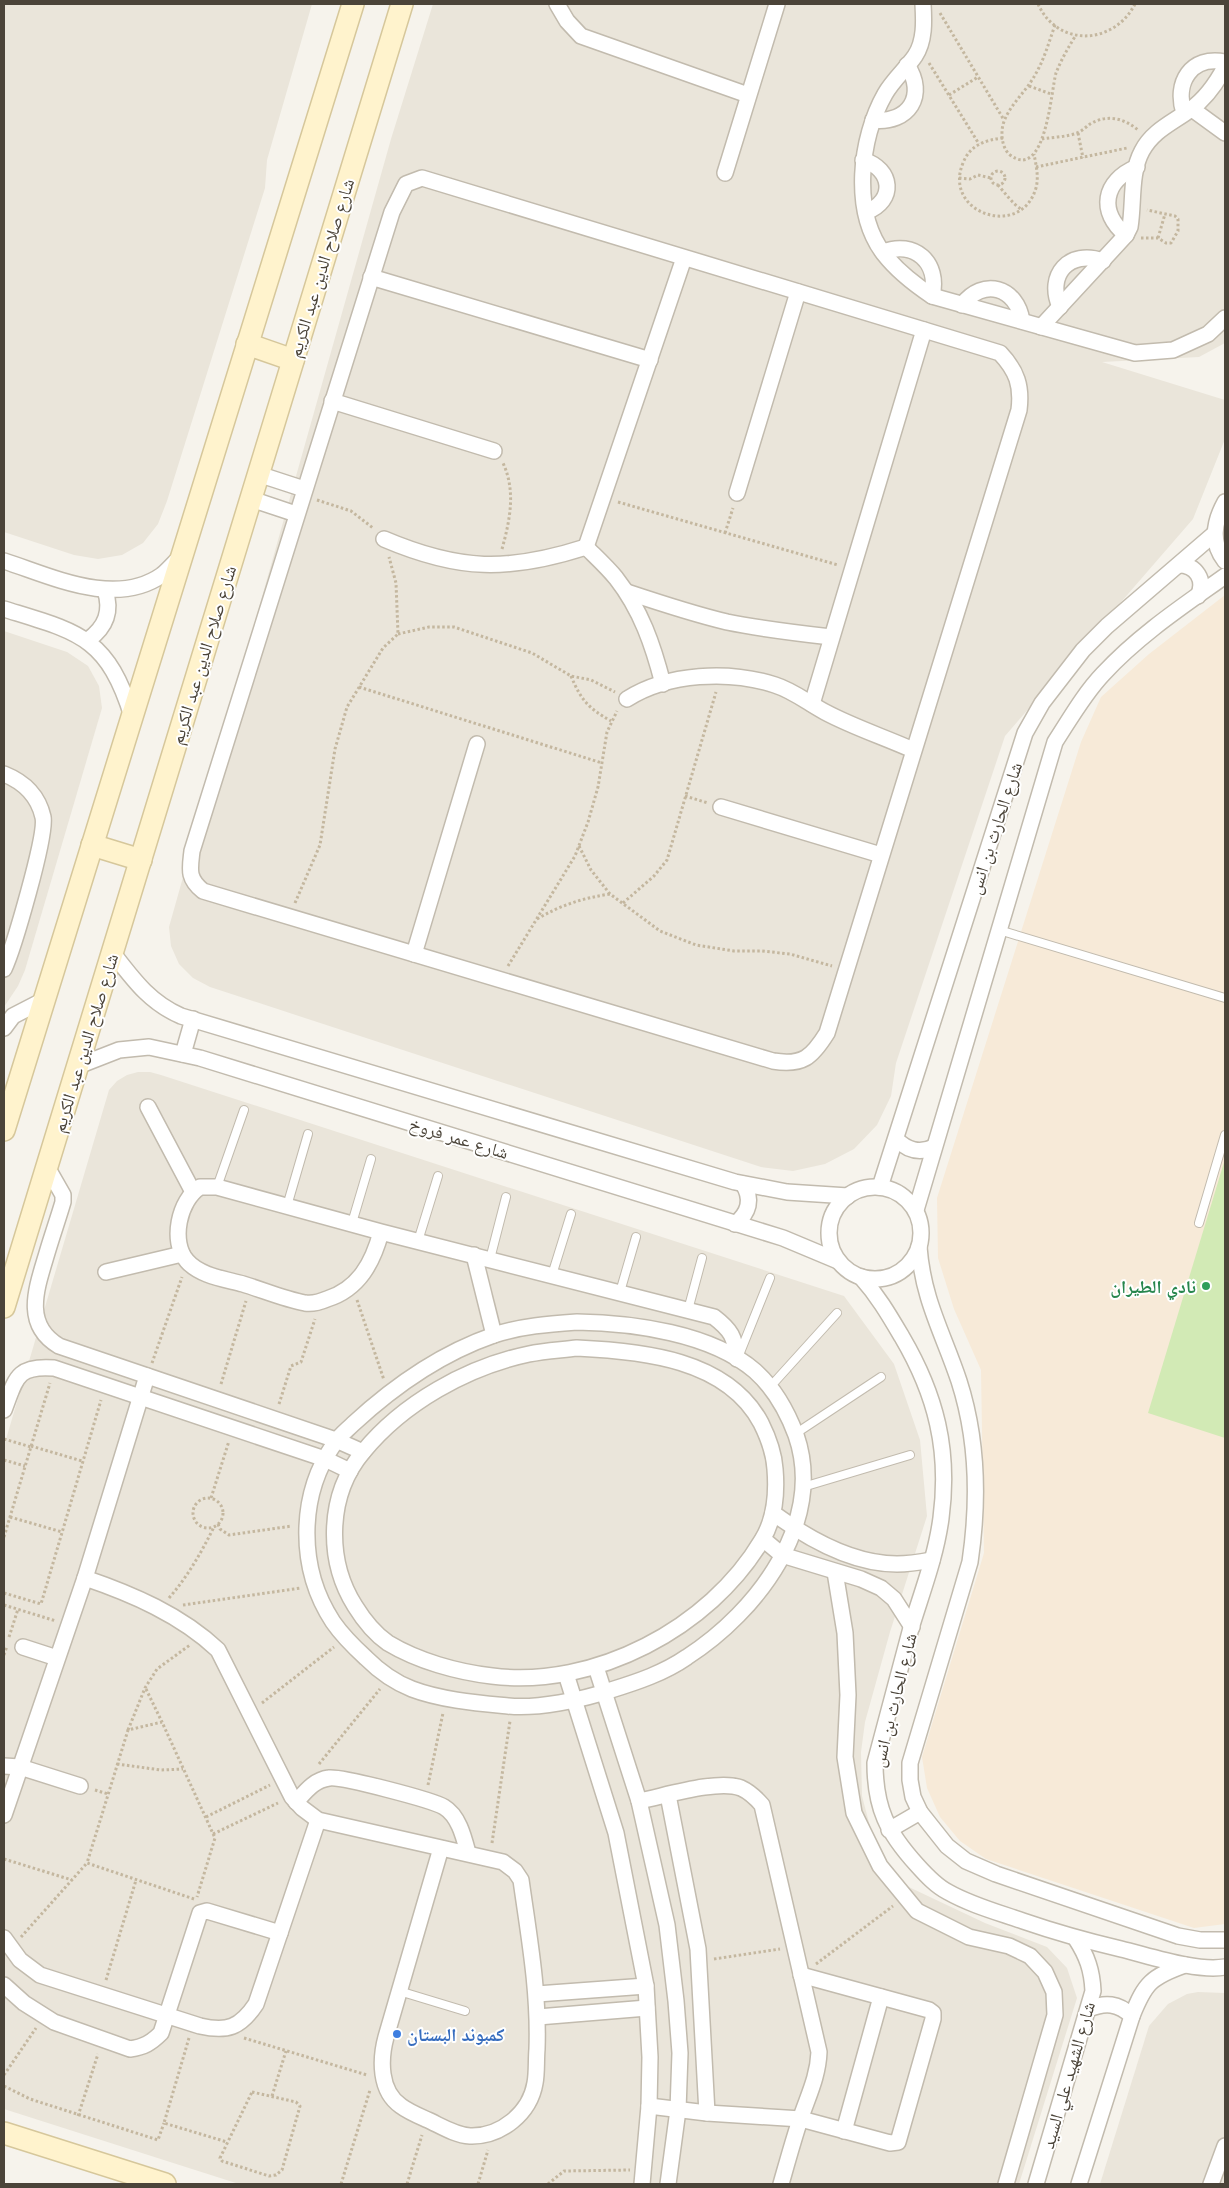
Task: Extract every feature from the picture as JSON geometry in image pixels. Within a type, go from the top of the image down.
[{"type":"main road","points":[[4,1130],[353,4]]},
{"type":"main road","name":"شارع صلاح الدين عبد الكريم","points":[[4,1307],[402,4]]},
{"type":"main road","points":[[247,344],[294,360]]},
{"type":"main road","points":[[92,845],[140,860]]},
{"type":"main road","points":[[5,2134],[165,2184]]},
{"type":"street","points":[[557,4],[573,29],[591,40],[748,96]]},
{"type":"street","points":[[725,173],[777,4]]},
{"type":"street","points":[[923,4],[924,25],[920,48],[885,94],[872,120],[863,160],[862,184],[867,219],[882,252],[904,277],[932,296],[1135,353],[1173,350],[1208,334],[1225,318]]},
{"type":"street","points":[[1225,62],[1207,61],[1189,73],[1183,82],[1180,92],[1188,111],[1225,133]]},
{"type":"street","points":[[872,120],[884,122],[894,119],[904,114],[911,106],[916,84],[913,74],[907,65]]},
{"type":"street","points":[[1042,328],[1127,233],[1137,167],[1141,152],[1146,144],[1172,121],[1221,88],[1225,67]]},
{"type":"street","points":[[863,160],[880,168],[885,176],[887,185],[886,194],[882,202],[875,209],[866,212]]},
{"type":"street","points":[[1127,233],[1117,227],[1110,216],[1109,198],[1116,180],[1125,172],[1137,167]]},
{"type":"street","points":[[422,178],[1000,353],[1011,365],[1018,379],[1021,394],[1019,410],[827,1033],[816,1050],[802,1061],[787,1063],[773,1061],[203,891],[193,884],[190,871],[192,851],[371,277],[392,212],[402,191],[406,184],[422,178]]},
{"type":"street","points":[[882,252],[901,248],[919,254],[931,268],[934,287],[932,296]]},
{"type":"street","points":[[586,547],[684,258]]},
{"type":"street","points":[[1060,307],[1055,287],[1058,276],[1064,267],[1072,261],[1082,258],[1093,258],[1103,261]]},
{"type":"street","points":[[371,277],[650,360]]},
{"type":"street","points":[[962,305],[968,297],[984,289],[1003,291],[1017,303],[1022,321]]},
{"type":"street","points":[[737,493],[798,292]]},
{"type":"street","points":[[812,704],[924,330]]},
{"type":"street","points":[[332,401],[494,451]]},
{"type":"street","points":[[258,474],[303,493]]},
{"type":"street","points":[[251,499],[296,514]]},
{"type":"street","points":[[1225,502],[1217,517],[1214,534],[1217,548],[1225,561]]},
{"type":"street","name":"شارع الحارث بن انس","points":[[880,1187],[1025,733],[1042,703],[1083,650],[1107,626],[1214,534]]},
{"type":"street","points":[[384,539],[416,553],[450,562],[497,566],[520,564],[554,557],[586,547]]},
{"type":"street","points":[[586,547],[615,576],[638,610],[654,648],[664,684]]},
{"type":"street","points":[[4,561],[76,584],[105,590],[134,587],[161,576],[182,556]]},
{"type":"street","points":[[1179,565],[1190,567],[1199,575],[1201,586],[1198,596]]},
{"type":"street","name":"شارع الحارث بن انس","points":[[916,1210],[1055,742],[1077,707],[1103,674],[1132,646],[1225,576]]},
{"type":"street","points":[[88,640],[98,633],[108,613],[108,601],[105,590]]},
{"type":"street","points":[[627,592],[677,609],[727,622],[831,637]]},
{"type":"street","points":[[4,609],[60,626],[88,640],[108,662],[123,688],[132,716]]},
{"type":"street","points":[[626,699],[664,684],[693,678],[748,678],[776,685],[802,696],[825,712],[913,750]]},
{"type":"street","points":[[414,954],[477,744]]},
{"type":"street","points":[[4,774],[18,779],[35,796],[43,818],[42,842],[4,969]]},
{"type":"street","points":[[721,807],[881,855]]},
{"type":"street","name":"شارع عمر فروخ","points":[[112,952],[147,994],[164,1008],[193,1019],[743,1184],[787,1192],[848,1196]]},
{"type":"street","points":[[4,1028],[13,1016],[44,1000]]},
{"type":"street","points":[[183,1054],[193,1019]]},
{"type":"street","name":"شارع عمر فروخ","points":[[78,1066],[119,1050],[148,1047],[183,1054],[783,1238],[838,1261]]},
{"type":"street","points":[[148,1107],[193,1192]]},
{"type":"street","points":[[896,1139],[907,1148],[914,1150],[934,1148]]},
{"type":"street","points":[[47,1167],[63,1195],[63,1202],[37,1286],[34,1302],[42,1332],[50,1341],[59,1346],[336,1440],[363,1452]]},
{"type":"street","points":[[735,1224],[745,1215],[749,1203],[749,1196],[743,1184]]},
{"type":"street","points":[[381,1232],[371,1261],[363,1274],[352,1285],[343,1292],[321,1302],[306,1303],[203,1272],[185,1258],[179,1245],[180,1221],[188,1198],[193,1192],[209,1186],[217,1187],[381,1232],[714,1317],[727,1327],[735,1341],[737,1358]]},
{"type":"street","points":[[869,1187],[880,1187],[901,1195],[916,1210],[922,1235],[919,1247],[908,1265],[890,1277],[876,1280],[861,1277],[849,1271],[838,1261],[832,1248],[829,1233],[831,1219],[838,1206],[848,1196],[869,1187]]},
{"type":"street","name":"شارع الحارث بن انس","points":[[919,1247],[925,1292],[959,1382],[968,1417],[975,1454],[977,1491],[975,1528],[970,1562],[910,1763],[910,1780],[913,1796],[920,1812],[947,1846],[966,1861],[996,1874],[1178,1936],[1200,1940],[1225,1940]]},
{"type":"street","points":[[474,1255],[494,1335]]},
{"type":"street","points":[[106,1272],[185,1258]]},
{"type":"street","name":"شارع الحارث بن انس","points":[[861,1277],[888,1312],[928,1386],[938,1419],[943,1452],[944,1486],[941,1520],[932,1560],[874,1764],[875,1786],[880,1809],[889,1830],[902,1848],[929,1878],[947,1892],[976,1905],[1076,1939],[1185,1964],[1225,1967]]},
{"type":"street","points":[[577,1322],[618,1323],[659,1329],[699,1341],[737,1358],[755,1371],[782,1404],[795,1434],[803,1465],[803,1487],[795,1530],[782,1555],[756,1594],[724,1629],[695,1652],[646,1679],[604,1692],[574,1701],[512,1707],[446,1697],[412,1689],[381,1672],[346,1638],[333,1622],[316,1586],[308,1559],[307,1524],[312,1491],[325,1459],[336,1440],[371,1407],[409,1379],[450,1355],[494,1335],[543,1325],[577,1322]]},
{"type":"street","points":[[568,1349],[626,1350],[674,1360],[719,1378],[740,1394],[756,1414],[770,1445],[775,1462],[776,1488],[773,1513],[763,1539],[730,1582],[691,1618],[646,1647],[596,1667],[566,1674],[532,1678],[484,1675],[456,1670],[420,1658],[386,1642],[359,1613],[347,1593],[337,1563],[334,1531],[338,1500],[350,1471],[363,1452],[398,1417],[438,1389],[482,1368],[529,1354],[568,1349]]},
{"type":"street","points":[[4,1410],[16,1380],[21,1373],[30,1368],[54,1368],[325,1459],[350,1471]]},
{"type":"street","points":[[4,1815],[85,1578],[147,1376]]},
{"type":"street","points":[[773,1513],[795,1530],[828,1547],[857,1556],[898,1564],[932,1560]]},
{"type":"street","points":[[763,1539],[782,1555],[861,1579],[881,1588],[894,1598],[912,1627]]},
{"type":"street","points":[[835,1572],[845,1633],[848,1695],[845,1757],[854,1813],[880,1866],[917,1911],[969,1937],[1010,1946],[1030,1956],[1045,1972],[1054,1992],[1055,2015],[1006,2184]]},
{"type":"street","points":[[85,1578],[135,1595],[202,1637],[218,1650],[282,1779],[294,1799],[318,1820],[503,1862],[515,1871],[521,1880],[537,1994],[536,2084],[528,2105],[513,2122],[493,2133],[470,2136],[449,2130],[400,2106],[379,2079],[382,2066],[382,2051],[441,1848]]},
{"type":"street","points":[[23,1647],[57,1658]]},
{"type":"street","points":[[596,1667],[639,1801],[667,1925],[680,2053],[678,2110],[668,2184]]},
{"type":"street","points":[[566,1674],[616,1833],[646,1986],[649,2106],[642,2177]]},
{"type":"street","points":[[4,1766],[20,1768],[80,1786]]},
{"type":"street","points":[[294,1799],[310,1786],[329,1778],[350,1779],[425,1801],[444,1807],[456,1820],[464,1836],[468,1853]]},
{"type":"street","points":[[639,1801],[722,1785],[741,1788],[754,1795],[762,1805],[818,2052],[818,2068],[813,2087],[781,2184]]},
{"type":"street","points":[[668,1795],[699,1961],[707,2113]]},
{"type":"street","points":[[889,1830],[920,1812]]},
{"type":"street","points":[[7,1943],[20,1960],[40,1975],[193,2024],[217,2030],[235,2027],[248,2016],[256,2004],[318,1820]]},
{"type":"street","points":[[4,1984],[24,2003],[54,2022],[130,2049],[142,2047],[153,2042],[161,2033],[200,1913],[207,1911],[280,1933]]},
{"type":"street","name":"شارع الشهيد علي السيد","points":[[1036,2184],[1093,1991],[1092,1972],[1086,1954],[1076,1939]]},
{"type":"street","points":[[1079,2184],[1132,2016],[1142,1992],[1161,1973],[1185,1964]]},
{"type":"street","points":[[649,2106],[707,2113],[801,2119],[890,2143],[900,2140],[933,2016],[929,2010],[801,1975]]},
{"type":"street","points":[[537,1994],[646,1986]]},
{"type":"street","points":[[844,2131],[881,1997]]},
{"type":"street","points":[[1089,2009],[1107,2004],[1116,2005],[1132,2016]]},
{"type":"street","points":[[538,2017],[648,2008]]},
{"type":"street","points":[[1211,2184],[1225,2146]]},
{"type":"lane","points":[[999,930],[1225,998]]},
{"type":"lane","points":[[217,1187],[244,1110]]},
{"type":"lane","points":[[286,1206],[308,1134]]},
{"type":"lane","points":[[1199,1223],[1225,1135]]},
{"type":"lane","points":[[352,1223],[371,1159]]},
{"type":"lane","points":[[418,1241],[438,1176]]},
{"type":"lane","points":[[490,1259],[506,1197]]},
{"type":"lane","points":[[552,1275],[571,1214]]},
{"type":"lane","points":[[620,1292],[636,1237]]},
{"type":"lane","points":[[688,1310],[702,1258]]},
{"type":"lane","points":[[737,1358],[770,1278]]},
{"type":"lane","points":[[770,1387],[837,1313]]},
{"type":"lane","points":[[795,1434],[881,1377]]},
{"type":"lane","points":[[803,1487],[910,1455]]},
{"type":"lane","points":[[399,1991],[465,2011]]},
{"type":"path","points":[[1038,4],[1048,20],[1076,36],[1091,36],[1113,29],[1126,18],[1135,4]]},
{"type":"path","points":[[940,12],[1004,120]]},
{"type":"path","points":[[1055,25],[1047,51],[1029,86],[1010,107],[1004,120],[1002,138],[1005,149],[1014,157],[1026,159],[1031,157],[1042,139],[1049,116],[1051,94],[1056,73],[1076,36]]},
{"type":"path","points":[[920,48],[979,144]]},
{"type":"path","points":[[949,95],[978,77]]},
{"type":"path","points":[[1029,86],[1051,94]]},
{"type":"path","points":[[1036,167],[1146,144],[1140,132],[1130,123],[1118,118],[1104,118],[1092,123],[1078,133],[1042,139]]},
{"type":"path","points":[[1078,133],[1083,158]]},
{"type":"path","points":[[1002,138],[988,140],[979,144],[964,158],[959,178],[965,197],[979,211],[998,217],[1009,215],[1021,209],[1032,197],[1036,187],[1034,154]]},
{"type":"path","points":[[991,178],[996,171],[1003,173],[1005,180],[998,184]]},
{"type":"path","points":[[959,178],[970,179],[978,175],[991,178],[995,184],[998,184],[1009,194],[1014,205],[1021,209]]},
{"type":"path","points":[[1127,233],[1147,239],[1158,238],[1171,243],[1178,231],[1178,219],[1175,216],[1132,206]]},
{"type":"path","points":[[1158,238],[1165,214]]},
{"type":"path","points":[[494,451],[510,477],[512,492],[504,542],[497,566]]},
{"type":"path","points":[[303,493],[351,511],[384,539],[396,583],[398,634]]},
{"type":"path","points":[[726,533],[737,493]]},
{"type":"path","points":[[603,498],[851,569]]},
{"type":"path","points":[[289,917],[320,845],[325,824],[329,781],[341,724],[347,707],[384,648],[398,634],[429,626],[454,627],[532,653],[571,676],[591,680],[610,688],[626,699],[611,721],[607,732],[598,787],[575,856],[500,980]]},
{"type":"path","points":[[571,676],[579,695],[584,701],[593,711],[611,721]]},
{"type":"path","points":[[622,903],[644,886],[667,860],[720,677]]},
{"type":"path","points":[[359,687],[602,763]]},
{"type":"path","points":[[685,796],[721,807]]},
{"type":"path","points":[[579,846],[591,870],[610,894],[660,931],[696,945],[734,951],[790,954],[817,960],[845,972]]},
{"type":"path","points":[[537,919],[560,906],[584,898],[610,894]]},
{"type":"path","points":[[147,1376],[185,1258]]},
{"type":"path","points":[[352,1285],[389,1394]]},
{"type":"path","points":[[216,1400],[250,1286]]},
{"type":"path","points":[[274,1419],[291,1366],[301,1362],[321,1302]]},
{"type":"path","points":[[4,1537],[54,1368]]},
{"type":"path","points":[[4,1593],[41,1604],[105,1384]]},
{"type":"path","points":[[211,1498],[233,1428]]},
{"type":"path","points":[[4,1439],[82,1461]]},
{"type":"path","points":[[4,1460],[25,1466]]},
{"type":"path","points":[[158,1609],[181,1584],[199,1557],[214,1527],[222,1520],[220,1504],[211,1498],[200,1500],[196,1503],[193,1514],[198,1524],[203,1527],[214,1527]]},
{"type":"path","points":[[10,1517],[62,1532]]},
{"type":"path","points":[[4,1520],[8,1522]]},
{"type":"path","points":[[218,1524],[220,1529],[229,1534],[307,1524]]},
{"type":"path","points":[[158,1609],[316,1586]]},
{"type":"path","points":[[4,1605],[68,1625]]},
{"type":"path","points":[[4,1654],[18,1609]]},
{"type":"path","points":[[7,1943],[87,1863],[128,1730],[145,1688],[156,1669],[202,1637]]},
{"type":"path","points":[[250,1713],[346,1638]]},
{"type":"path","points":[[317,1767],[390,1677]]},
{"type":"path","points":[[87,1863],[196,1900],[216,1838],[145,1688]]},
{"type":"path","points":[[425,1801],[446,1697]]},
{"type":"path","points":[[490,1859],[512,1707]]},
{"type":"path","points":[[128,1730],[162,1722]]},
{"type":"path","points":[[117,1764],[161,1770],[184,1769]]},
{"type":"path","points":[[206,1817],[282,1779]]},
{"type":"path","points":[[213,1834],[294,1799]]},
{"type":"path","points":[[4,1859],[72,1880]]},
{"type":"path","points":[[102,1995],[136,1880]]},
{"type":"path","points":[[801,1975],[905,1896]]},
{"type":"path","points":[[699,1961],[794,1947]]},
{"type":"path","points":[[4,2074],[44,2016]]},
{"type":"path","points":[[4,2086],[30,2099],[78,2116],[158,2140],[193,2024]]},
{"type":"path","points":[[217,2030],[379,2079],[341,2184]]},
{"type":"path","points":[[78,2116],[103,2039]]},
{"type":"path","points":[[272,2096],[286,2050]]},
{"type":"path","points":[[256,2092],[272,2096],[296,2102],[300,2108],[280,2173],[269,2176],[222,2161],[220,2156],[250,2093],[256,2092]]},
{"type":"path","points":[[407,2184],[427,2119]]},
{"type":"path","points":[[164,2123],[226,2142]]},
{"type":"path","points":[[478,2184],[493,2133]]},
{"type":"path","points":[[548,2184],[564,2171],[642,2177]]},
{"type":"shaded area","points":[[4,4],[312,4],[267,160],[265,188],[167,501],[158,524],[143,543],[122,555],[98,559],[74,555],[4,532]]},
{"type":"shaded area","points":[[433,4],[1225,4],[1225,343],[1199,357],[1102,362],[1225,400],[1225,439],[1193,519],[1005,736],[896,1063],[891,1096],[877,1125],[854,1149],[825,1164],[793,1171],[761,1167],[210,987],[193,978],[179,964],[171,946],[169,927],[391,139]]},
{"type":"shaded area","points":[[1225,595],[1225,1924],[1194,1928],[986,1859],[960,1841],[940,1817],[927,1788],[922,1757],[984,1553],[981,1370],[954,1309],[938,1258],[937,1198],[1081,742],[1101,697],[1149,654]]},
{"type":"shaded area","points":[[4,631],[67,652],[88,666],[99,686],[102,708],[25,970],[18,986],[4,1007]]},
{"type":"shaded area","name":"كمبوند البستان","points":[[138,1072],[150,1072],[161,1075],[844,1296],[894,1364],[920,1440],[927,1516],[890,1632],[865,1722],[861,1752],[862,1796],[872,1834],[894,1880],[985,1923],[1047,1947],[1067,1968],[1077,1998],[1019,2184],[239,2184],[4,2109],[4,1446],[109,1090],[117,1081],[127,1075]]},
{"type":"shaded area","points":[[1198,1992],[1225,1993],[1225,2184],[1100,2184],[1149,2026],[1168,2004],[1187,1994]]},
{"type":"green space","name":"نادي الطيران","points":[[1225,1159],[1225,1438],[1148,1413]]},
{"type":"place","name":"نادي الطيران","points":[[1206,1286]]},
{"type":"place","name":"كمبوند البستان","points":[[397,2034]]}]
